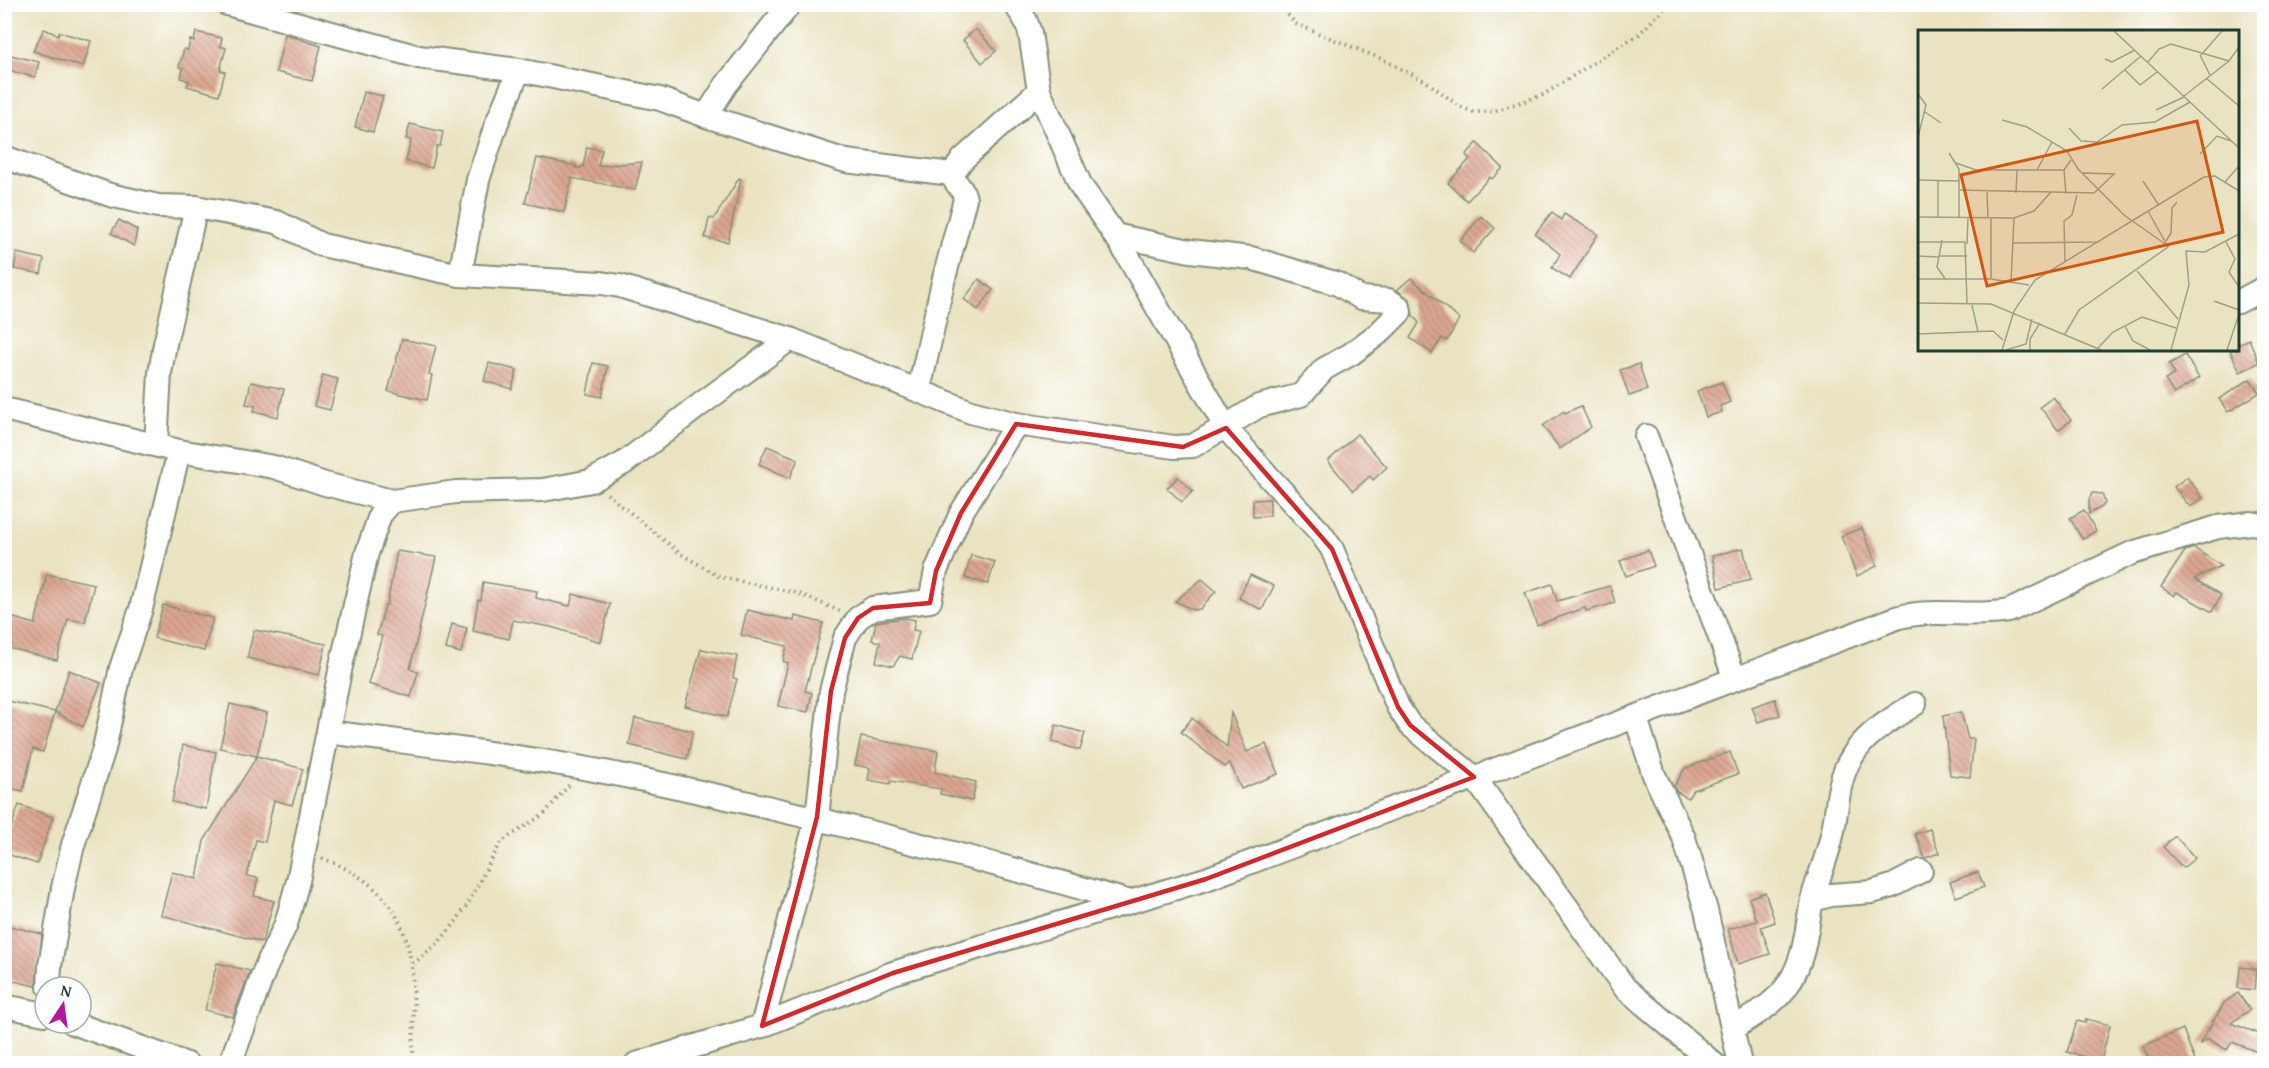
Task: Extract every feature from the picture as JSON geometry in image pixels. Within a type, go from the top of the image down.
[{"type":"street","points":[[227,4],[419,57],[519,70],[660,99],[846,161],[952,174]]},
{"type":"street","points":[[706,116],[726,85],[790,4]]},
{"type":"street","points":[[1015,4],[1026,21],[1030,33],[1040,90],[1081,186],[1156,304],[1226,428],[1320,531],[1332,549],[1398,707],[1410,724],[1474,777],[1625,988],[1714,1064]]},
{"type":"street","points":[[460,275],[478,180],[496,125],[519,70]]},
{"type":"street","points":[[952,174],[963,159],[1040,90]]},
{"type":"street","points":[[4,156],[110,195],[158,206],[196,207],[277,222],[322,244],[460,275],[620,286],[790,339],[971,412],[1016,424],[1184,447],[1193,446],[1226,428],[1259,406],[1301,395],[1324,369],[1341,361],[1379,333],[1398,314],[1399,308],[1388,300],[1361,298],[1338,284],[1251,258],[1190,251],[1114,235]]},
{"type":"street","points":[[919,390],[965,199],[963,189],[952,178],[952,174]]},
{"type":"street","points":[[156,445],[160,373],[196,207]]},
{"type":"street","points":[[2239,301],[2265,288]]},
{"type":"street","points":[[4,409],[179,451],[274,467],[325,484],[392,501],[456,492],[543,490],[591,481],[624,463],[790,339]]},
{"type":"street","points":[[762,1026],[817,817],[831,692],[845,638],[858,618],[873,608],[930,601],[936,571],[961,513],[1016,424]]},
{"type":"street","points":[[1646,435],[1735,679]]},
{"type":"street","points":[[51,975],[59,910],[73,845],[104,749],[121,668],[141,609],[179,451]]},
{"type":"street","points":[[230,1064],[265,969],[286,924],[298,881],[366,553],[380,515],[392,501]]},
{"type":"street","points":[[636,1064],[762,1026],[893,973],[1206,879],[1899,617],[1920,613],[1980,614],[2009,610],[2132,553],[2218,526],[2251,523],[2265,525]]},
{"type":"street","points":[[1733,1029],[1777,998],[1788,985],[1798,967],[1808,938],[1812,900],[1833,832],[1843,775],[1856,748],[1868,735],[1915,704]]},
{"type":"street","points":[[1636,718],[1651,768],[1679,825],[1688,850],[1712,933],[1740,1064]]},
{"type":"street","points":[[328,732],[580,768],[817,817],[1127,901]]},
{"type":"street","points":[[1812,900],[1831,895],[1872,892],[1892,886],[1921,872]]},
{"type":"street","points":[[4,1006],[33,1012]]},
{"type":"street","points":[[93,1030],[187,1064]]},
{"type":"path","points":[[1285,4],[1285,12],[1296,24],[1384,60],[1427,82],[1459,106],[1473,112],[1484,112],[1494,111],[1543,95],[1639,34],[1669,4]]},
{"type":"path","points":[[591,481],[681,554],[720,577],[797,593],[858,618]]},
{"type":"path","points":[[413,964],[435,946],[452,927],[466,907],[501,842],[544,814],[564,793],[580,768]]},
{"type":"path","points":[[304,852],[353,873],[374,888],[396,914],[409,944],[413,964],[413,1064]]},
{"type":"highlighted area","points":[[1016,424],[1183,447],[1226,428],[1332,549],[1398,707],[1410,725],[1474,777],[1206,879],[893,973],[762,1026],[817,817],[831,691],[845,638],[858,618],[873,608],[930,603],[936,571],[961,513]]},
{"type":"building","points":[[44,29],[58,35],[59,32],[91,41],[83,67],[33,51]]},
{"type":"building","points":[[976,29],[996,51],[982,63],[963,40]]},
{"type":"building","points":[[196,32],[222,38],[220,46],[226,48],[220,70],[225,72],[219,95],[187,86],[189,81],[181,78],[183,68],[179,67],[184,49],[188,50],[190,40],[194,41]]},
{"type":"building","points":[[285,34],[321,46],[312,81],[276,72]]},
{"type":"building","points":[[11,55],[39,62],[35,77],[7,70]]},
{"type":"building","points":[[364,92],[383,96],[373,132],[355,127]]},
{"type":"building","points":[[410,124],[443,132],[432,168],[406,161],[411,140],[406,139]]},
{"type":"building","points":[[1477,143],[1503,168],[1492,179],[1490,177],[1467,201],[1448,183],[1470,159],[1466,155]]},
{"type":"building","points":[[587,147],[602,150],[598,166],[642,162],[635,190],[572,178],[564,212],[525,203],[537,158],[576,166],[575,168],[583,167]]},
{"type":"building","points":[[739,178],[741,179],[728,242],[705,238],[709,218],[714,219]]},
{"type":"building","points":[[1552,212],[1561,220],[1564,214],[1598,234],[1570,279],[1552,268],[1560,254],[1535,234]]},
{"type":"building","points":[[1481,216],[1495,228],[1473,253],[1460,241]]},
{"type":"building","points":[[119,220],[137,230],[134,246],[111,233]]},
{"type":"building","points":[[17,253],[44,259],[41,274],[14,269]]},
{"type":"building","points":[[1411,278],[1459,319],[1447,341],[1442,338],[1432,353],[1410,338],[1419,323],[1413,315],[1410,300],[1397,290]]},
{"type":"building","points":[[979,279],[993,290],[978,310],[964,299]]},
{"type":"building","points":[[402,339],[436,346],[429,374],[432,375],[427,400],[388,391]]},
{"type":"building","points":[[2249,339],[2259,363],[2240,372],[2230,351],[2239,351],[2239,344]]},
{"type":"building","points":[[2185,355],[2199,378],[2174,394],[2165,380],[2175,374],[2169,364]]},
{"type":"building","points":[[489,363],[517,370],[512,389],[484,381]]},
{"type":"building","points":[[593,363],[608,366],[602,397],[587,394]]},
{"type":"building","points":[[1639,364],[1647,390],[1629,396],[1620,370]]},
{"type":"building","points":[[323,375],[338,379],[330,410],[314,406]]},
{"type":"building","points":[[2250,379],[2259,393],[2228,412],[2219,399]]},
{"type":"building","points":[[251,382],[284,389],[278,417],[254,411],[255,406],[246,404]]},
{"type":"building","points":[[1722,382],[1730,402],[1720,406],[1722,412],[1706,417],[1697,391]]},
{"type":"building","points":[[2053,397],[2071,420],[2058,430],[2040,407]]},
{"type":"building","points":[[1581,406],[1591,427],[1560,449],[1543,426],[1564,411],[1565,413]]},
{"type":"building","points":[[1357,434],[1387,467],[1373,480],[1370,476],[1353,491],[1328,461]]},
{"type":"building","points":[[767,446],[798,459],[790,478],[759,464]]},
{"type":"building","points":[[1178,477],[1193,491],[1182,502],[1167,488]]},
{"type":"building","points":[[2187,477],[2203,498],[2190,507],[2174,487]]},
{"type":"building","points":[[2092,493],[2102,494],[2105,503],[2089,514],[2089,500]]},
{"type":"building","points":[[1270,499],[1270,516],[1253,517],[1253,500]]},
{"type":"building","points":[[2084,510],[2096,531],[2082,539],[2070,518]]},
{"type":"building","points":[[1862,528],[1877,566],[1857,576],[1841,536]]},
{"type":"building","points":[[1743,548],[1751,580],[1719,588],[1712,556]]},
{"type":"building","points":[[2194,548],[2221,566],[2194,579],[2221,595],[2212,612],[2177,592],[2174,596],[2161,587],[2185,551]]},
{"type":"building","points":[[1648,550],[1654,566],[1626,576],[1620,561]]},
{"type":"building","points":[[397,551],[436,557],[410,669],[418,672],[411,697],[368,684],[382,636],[377,635],[385,605],[387,605]]},
{"type":"building","points":[[971,555],[995,562],[988,584],[965,578]]},
{"type":"building","points":[[47,574],[94,584],[85,622],[68,619],[57,660],[4,647],[4,615],[35,624]]},
{"type":"building","points":[[1250,575],[1274,586],[1262,610],[1239,598]]},
{"type":"building","points":[[1202,579],[1216,591],[1200,609],[1193,610],[1175,601]]},
{"type":"building","points":[[483,582],[537,591],[536,598],[570,606],[573,594],[610,604],[601,642],[551,627],[513,620],[509,639],[473,631]]},
{"type":"building","points":[[1552,584],[1557,601],[1610,586],[1615,603],[1586,611],[1585,608],[1537,625],[1525,593]]},
{"type":"building","points":[[163,605],[213,618],[204,651],[154,638]]},
{"type":"building","points":[[747,610],[794,621],[795,616],[823,623],[805,691],[812,693],[808,712],[778,706],[788,663],[783,661],[787,646],[741,635]]},
{"type":"building","points":[[906,618],[915,620],[913,630],[919,631],[912,659],[900,656],[893,666],[876,662],[880,642],[872,640],[876,622]]},
{"type":"building","points":[[452,624],[467,628],[461,653],[446,649]]},
{"type":"building","points":[[254,630],[326,644],[319,675],[247,658]]},
{"type":"building","points":[[701,649],[737,656],[733,678],[737,679],[727,717],[685,706]]},
{"type":"building","points":[[69,670],[101,683],[83,727],[55,712]]},
{"type":"building","points":[[1775,699],[1780,715],[1758,722],[1752,707]]},
{"type":"building","points":[[4,700],[55,712],[43,752],[33,749],[23,791],[4,787]]},
{"type":"building","points":[[230,704],[267,713],[257,756],[220,748]]},
{"type":"building","points":[[1961,712],[1968,739],[1974,739],[1970,777],[1950,775],[1943,716]]},
{"type":"building","points":[[1231,713],[1247,752],[1266,744],[1278,774],[1241,789],[1230,763],[1225,767],[1181,732],[1192,718],[1227,747]]},
{"type":"building","points":[[635,718],[693,731],[687,759],[629,745]]},
{"type":"building","points":[[1056,725],[1085,733],[1080,750],[1052,742]]},
{"type":"building","points":[[861,737],[938,751],[935,772],[976,782],[972,801],[940,794],[941,789],[891,781],[890,784],[868,780],[870,768],[855,765]]},
{"type":"building","points":[[183,745],[216,752],[206,809],[172,802]]},
{"type":"building","points":[[1730,752],[1738,774],[1693,790],[1688,798],[1677,792],[1674,786],[1685,768]]},
{"type":"building","points":[[257,756],[303,769],[292,805],[274,800],[265,842],[256,840],[247,876],[258,878],[254,896],[274,901],[262,942],[161,915],[172,872],[197,879],[204,841]]},
{"type":"building","points":[[19,805],[53,817],[37,864],[4,853]]},
{"type":"building","points":[[1930,829],[1939,853],[1925,858],[1915,834]]},
{"type":"building","points":[[2175,836],[2195,858],[2183,868],[2163,847]]},
{"type":"building","points":[[1978,872],[1984,887],[1956,897],[1950,882]]},
{"type":"building","points":[[1765,892],[1775,922],[1761,927],[1770,954],[1738,964],[1728,929],[1757,921],[1749,898]]},
{"type":"building","points":[[10,926],[42,934],[37,975],[33,975],[33,985],[4,979],[4,948]]},
{"type":"building","points":[[217,963],[250,971],[233,1017],[205,1010]]},
{"type":"building","points":[[2240,967],[2256,969],[2254,990],[2238,988]]},
{"type":"building","points":[[2238,993],[2250,1010],[2231,1023],[2265,1036],[2265,1055],[2232,1042],[2227,1050],[2208,1039],[2199,1045],[2224,1003]]},
{"type":"building","points":[[2086,1019],[2110,1025],[2101,1061],[2067,1052],[2077,1021],[2085,1023]]},
{"type":"building","points":[[2183,1029],[2196,1064],[2151,1064],[2143,1046]]}]
